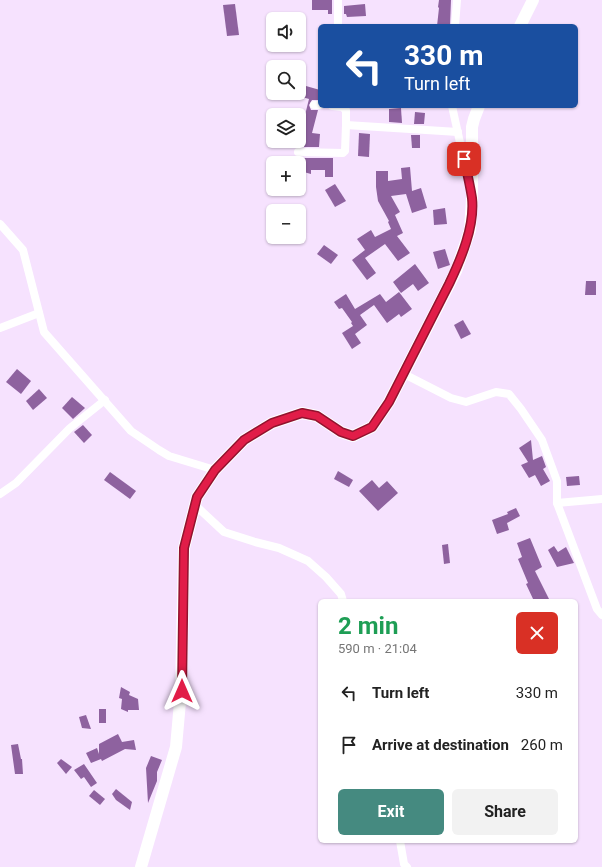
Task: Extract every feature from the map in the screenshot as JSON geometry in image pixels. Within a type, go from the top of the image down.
[{"type":"street","points":[[338,0],[338,24]]},
{"type":"street","points":[[455,24],[457,0]]},
{"type":"street","points":[[521,24],[533,0]]},
{"type":"street","points":[[298,152],[343,153],[345,150],[346,125],[346,110],[344,108]]},
{"type":"street","points":[[452,108],[472,200]]},
{"type":"street","points":[[141,867],[176,747],[182,691],[184,548],[197,497],[215,470],[244,440],[272,423],[302,413],[317,416],[341,432],[353,436],[372,427],[389,402],[456,271],[470,230],[472,200],[472,127],[478,108]]},
{"type":"street","points":[[346,125],[458,132]]},
{"type":"street","points":[[0,224],[23,250],[44,332],[131,431],[170,456],[215,470]]},
{"type":"street","points":[[0,328],[39,313]]},
{"type":"street","points":[[404,374],[451,398],[466,402],[496,392],[510,394],[542,440],[557,481],[557,502],[596,609],[602,615]]},
{"type":"street","points":[[0,494],[16,483],[70,428],[105,400]]},
{"type":"street","points":[[557,502],[602,499]]},
{"type":"street","points":[[195,505],[224,532],[279,548],[308,561],[326,577],[341,594],[342,599]]},
{"type":"street","points":[[400,843],[404,864],[407,867]]},
{"type":"building","points":[[312,0],[332,0],[332,14],[328,14],[328,10],[312,10]]},
{"type":"building","points":[[439,0],[451,0],[450,24],[437,24]]},
{"type":"building","points":[[235,4],[239,35],[227,36],[223,5]]},
{"type":"building","points":[[365,4],[366,16],[347,17],[346,14],[344,14],[344,6]]},
{"type":"building","points":[[306,86],[318,89],[318,100],[312,100],[309,105],[311,110],[318,110],[312,133],[320,134],[319,147],[306,147],[306,111],[309,99],[306,98]]},
{"type":"building","points":[[401,108],[402,123],[389,122],[389,109]]},
{"type":"building","points":[[415,112],[425,113],[424,124],[414,124]]},
{"type":"building","points":[[359,133],[370,134],[369,157],[358,156]]},
{"type":"building","points":[[411,135],[420,135],[420,148],[412,148]]},
{"type":"building","points":[[306,158],[333,158],[333,177],[325,177],[325,170],[311,170],[311,174],[306,173]]},
{"type":"building","points":[[410,167],[412,191],[421,188],[427,208],[412,213],[406,194],[391,196],[400,212],[395,215],[403,233],[397,236],[410,253],[398,261],[385,244],[365,258],[376,273],[367,280],[352,260],[365,250],[357,239],[371,230],[375,237],[391,229],[388,222],[389,221],[378,201],[376,171],[388,171],[388,181],[402,179],[401,168]]},
{"type":"building","points":[[335,184],[346,201],[335,207],[325,190]]},
{"type":"building","points":[[445,208],[447,224],[434,225],[433,210]]},
{"type":"building","points":[[324,245],[338,255],[331,264],[317,254]]},
{"type":"building","points":[[445,249],[450,265],[438,269],[433,252]]},
{"type":"building","points":[[415,264],[429,283],[418,291],[413,284],[401,293],[393,282]]},
{"type":"building","points":[[586,281],[596,281],[596,295],[585,295]]},
{"type":"building","points":[[399,292],[412,309],[401,317],[399,314],[387,323],[374,305],[360,315],[367,325],[355,334],[361,343],[352,349],[342,333],[353,326],[351,323],[352,322],[342,308],[339,309],[334,302],[346,294],[355,309],[380,294],[386,302]]},
{"type":"building","points":[[463,320],[471,334],[461,339],[454,325]]},
{"type":"building","points":[[17,369],[31,381],[21,394],[6,382]]},
{"type":"building","points":[[39,389],[47,398],[33,410],[26,401]]},
{"type":"building","points":[[72,397],[85,408],[73,419],[62,408]]},
{"type":"building","points":[[83,425],[92,435],[84,443],[74,432]]},
{"type":"building","points":[[531,440],[533,460],[542,456],[546,467],[543,469],[550,481],[541,486],[535,475],[529,478],[521,465],[528,462],[519,448]]},
{"type":"building","points":[[338,471],[353,480],[349,487],[334,479]]},
{"type":"building","points":[[110,472],[136,491],[130,499],[104,480]]},
{"type":"building","points":[[579,476],[580,485],[567,486],[566,477]]},
{"type":"building","points":[[372,480],[379,488],[387,481],[398,493],[378,511],[359,491]]},
{"type":"building","points":[[516,508],[520,516],[507,523],[509,530],[497,534],[492,520],[508,514],[507,512]]},
{"type":"building","points":[[530,538],[542,567],[535,571],[549,599],[533,599],[526,584],[528,583],[518,559],[522,557],[517,543]]},
{"type":"building","points":[[448,544],[450,563],[444,564],[442,545]]},
{"type":"building","points":[[554,546],[558,552],[566,547],[574,563],[557,567],[548,550]]},
{"type":"building","points":[[121,687],[130,692],[129,695],[138,699],[139,710],[128,710],[128,712],[121,709],[122,699],[119,698]]},
{"type":"building","points":[[99,709],[106,709],[106,723],[99,723]]},
{"type":"building","points":[[86,715],[91,729],[82,728],[79,717]]},
{"type":"building","points":[[118,734],[122,742],[134,740],[136,750],[125,749],[102,761],[101,759],[91,763],[86,753],[97,748],[99,754],[99,744]]},
{"type":"building","points":[[18,744],[22,759],[23,774],[15,774],[11,745]]},
{"type":"building","points":[[151,756],[162,760],[157,772],[157,781],[148,803],[146,768]]},
{"type":"building","points":[[61,759],[72,767],[66,774],[57,763]]},
{"type":"building","points":[[84,764],[97,783],[91,787],[84,777],[81,779],[74,770]]},
{"type":"building","points":[[116,789],[132,802],[130,810],[116,800],[112,794]]},
{"type":"building","points":[[94,790],[105,799],[100,805],[89,796]]},
{"type":"route","points":[[182,691],[182,592],[184,548],[197,497],[215,470],[244,440],[272,423],[302,413],[317,416],[341,432],[353,436],[372,427],[389,402],[456,271],[470,230],[472,200],[464,159]]}]
